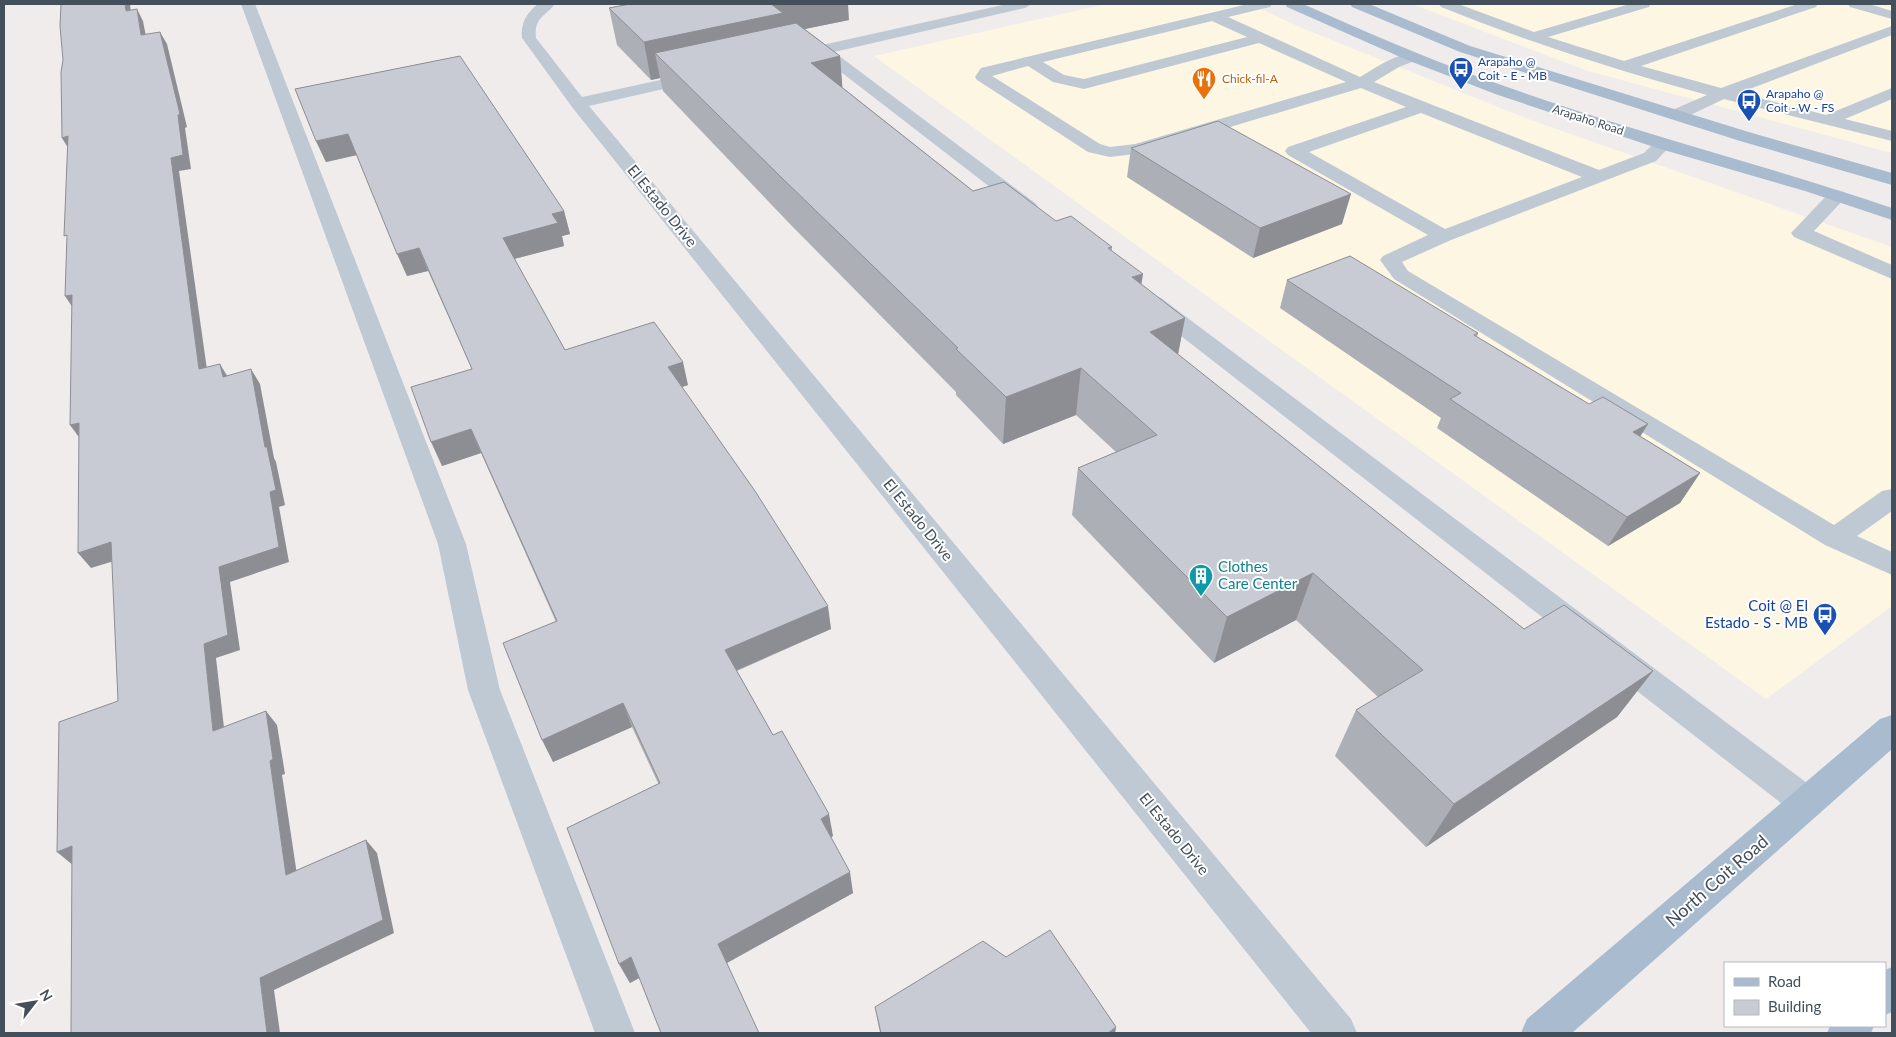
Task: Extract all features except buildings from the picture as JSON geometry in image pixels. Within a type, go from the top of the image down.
[{"type":"main road","name":"Arapaho Road","points":[[1292,4],[1412,57],[1504,92],[1663,144],[1892,214]]},
{"type":"main road","points":[[1325,4],[1412,42],[1442,50],[1465,49]]},
{"type":"main road","points":[[1358,4],[1465,49],[1746,137],[1892,179]]},
{"type":"main road","points":[[1663,144],[1676,115]]},
{"type":"main road","name":"North Coit Road","points":[[1542,1033],[1892,729]]},
{"type":"street","points":[[248,4],[452,544],[484,690],[615,1033]]},
{"type":"street","name":"El Estado Drive","points":[[548,4],[541,8],[530,22],[529,39],[578,104],[1337,1033]]},
{"type":"street","points":[[793,56],[1025,4]]},
{"type":"street","points":[[1265,4],[1029,60],[987,71],[983,77],[1094,148],[1110,152],[1137,149],[1361,83],[1393,64],[1412,57]]},
{"type":"street","points":[[1446,4],[1534,37],[1626,66],[1892,136]]},
{"type":"street","points":[[1534,37],[1644,4]]},
{"type":"street","points":[[1626,66],[1811,4]]},
{"type":"street","points":[[1854,4],[1892,15]]},
{"type":"street","points":[[1464,11],[1482,6]]},
{"type":"street","points":[[944,9],[959,18]]},
{"type":"street","points":[[1214,16],[1258,39],[1361,83],[1599,178]]},
{"type":"street","points":[[1676,115],[1724,92],[1892,30]]},
{"type":"street","points":[[1029,60],[1059,79],[1084,84],[1258,39]]},
{"type":"street","points":[[822,50],[1044,219]]},
{"type":"street","points":[[578,104],[715,73]]},
{"type":"street","points":[[1828,120],[1892,94]]},
{"type":"street","points":[[1423,107],[1294,151],[1444,236]]},
{"type":"street","points":[[1663,144],[1650,157],[1444,236],[1390,260],[1401,275],[1835,538],[1892,564]]},
{"type":"street","points":[[1837,196],[1801,233],[1892,273]]},
{"type":"street","points":[[1138,291],[1807,803]]},
{"type":"street","points":[[1835,538],[1892,498]]},
{"type":"shaded area","points":[[1106,4],[1250,4],[1302,28],[1528,119],[1892,247],[1892,606],[1766,699],[874,56]]},
{"type":"shaded area","points":[[1412,4],[1892,4],[1892,153],[1588,71]]},
{"type":"place","name":"Arapaho @ Coit - E - MB","points":[[1461,90]]},
{"type":"place","name":"Chick-fil-A","points":[[1204,100]]},
{"type":"place","name":"Arapaho @ Coit - W - FS","points":[[1749,122]]},
{"type":"place","name":"Clothes Care Center","points":[[1201,597]]},
{"type":"place","name":"Coit @ El Estado - S - MB","points":[[1825,636]]}]
